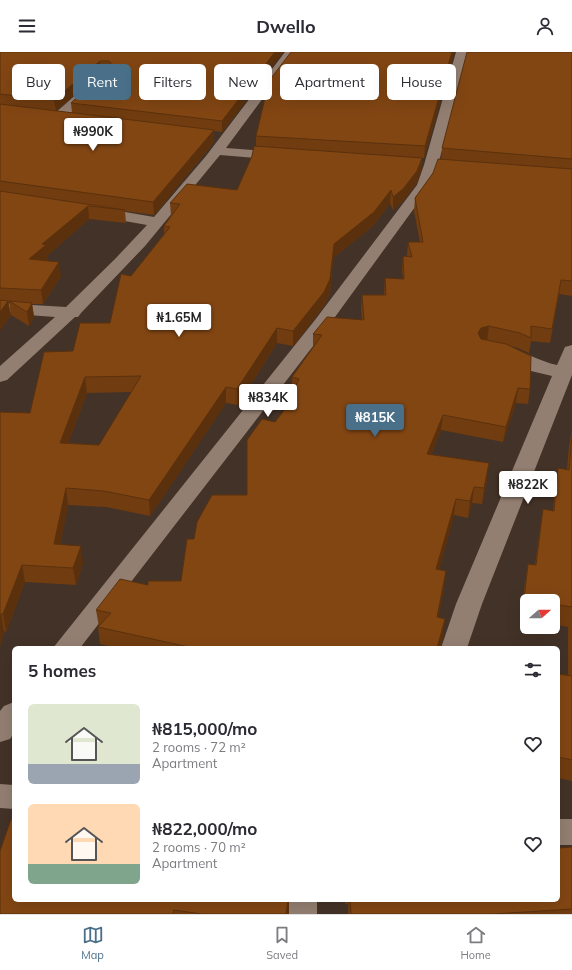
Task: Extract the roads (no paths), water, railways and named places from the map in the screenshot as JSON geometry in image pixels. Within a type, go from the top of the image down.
[{"type":"street","points":[[0,376],[72,313],[158,222],[226,138],[276,69],[291,52]]},
{"type":"street","points":[[68,646],[321,324],[424,184],[431,165],[462,52]]},
{"type":"street","points":[[59,117],[78,100]]},
{"type":"street","points":[[44,116],[74,119]]},
{"type":"street","points":[[211,136],[226,138]]},
{"type":"street","points":[[215,151],[292,156]]},
{"type":"street","points":[[79,210],[158,222]]},
{"type":"street","points":[[0,308],[72,313]]},
{"type":"street","points":[[487,348],[510,353],[538,367],[564,372]]},
{"type":"street","points":[[455,646],[469,604],[572,351]]},
{"type":"street","points":[[0,731],[12,716]]},
{"type":"street","points":[[0,796],[12,797]]},
{"type":"street","points":[[560,832],[572,832]]},
{"type":"street","points":[[301,902],[301,914]]}]
